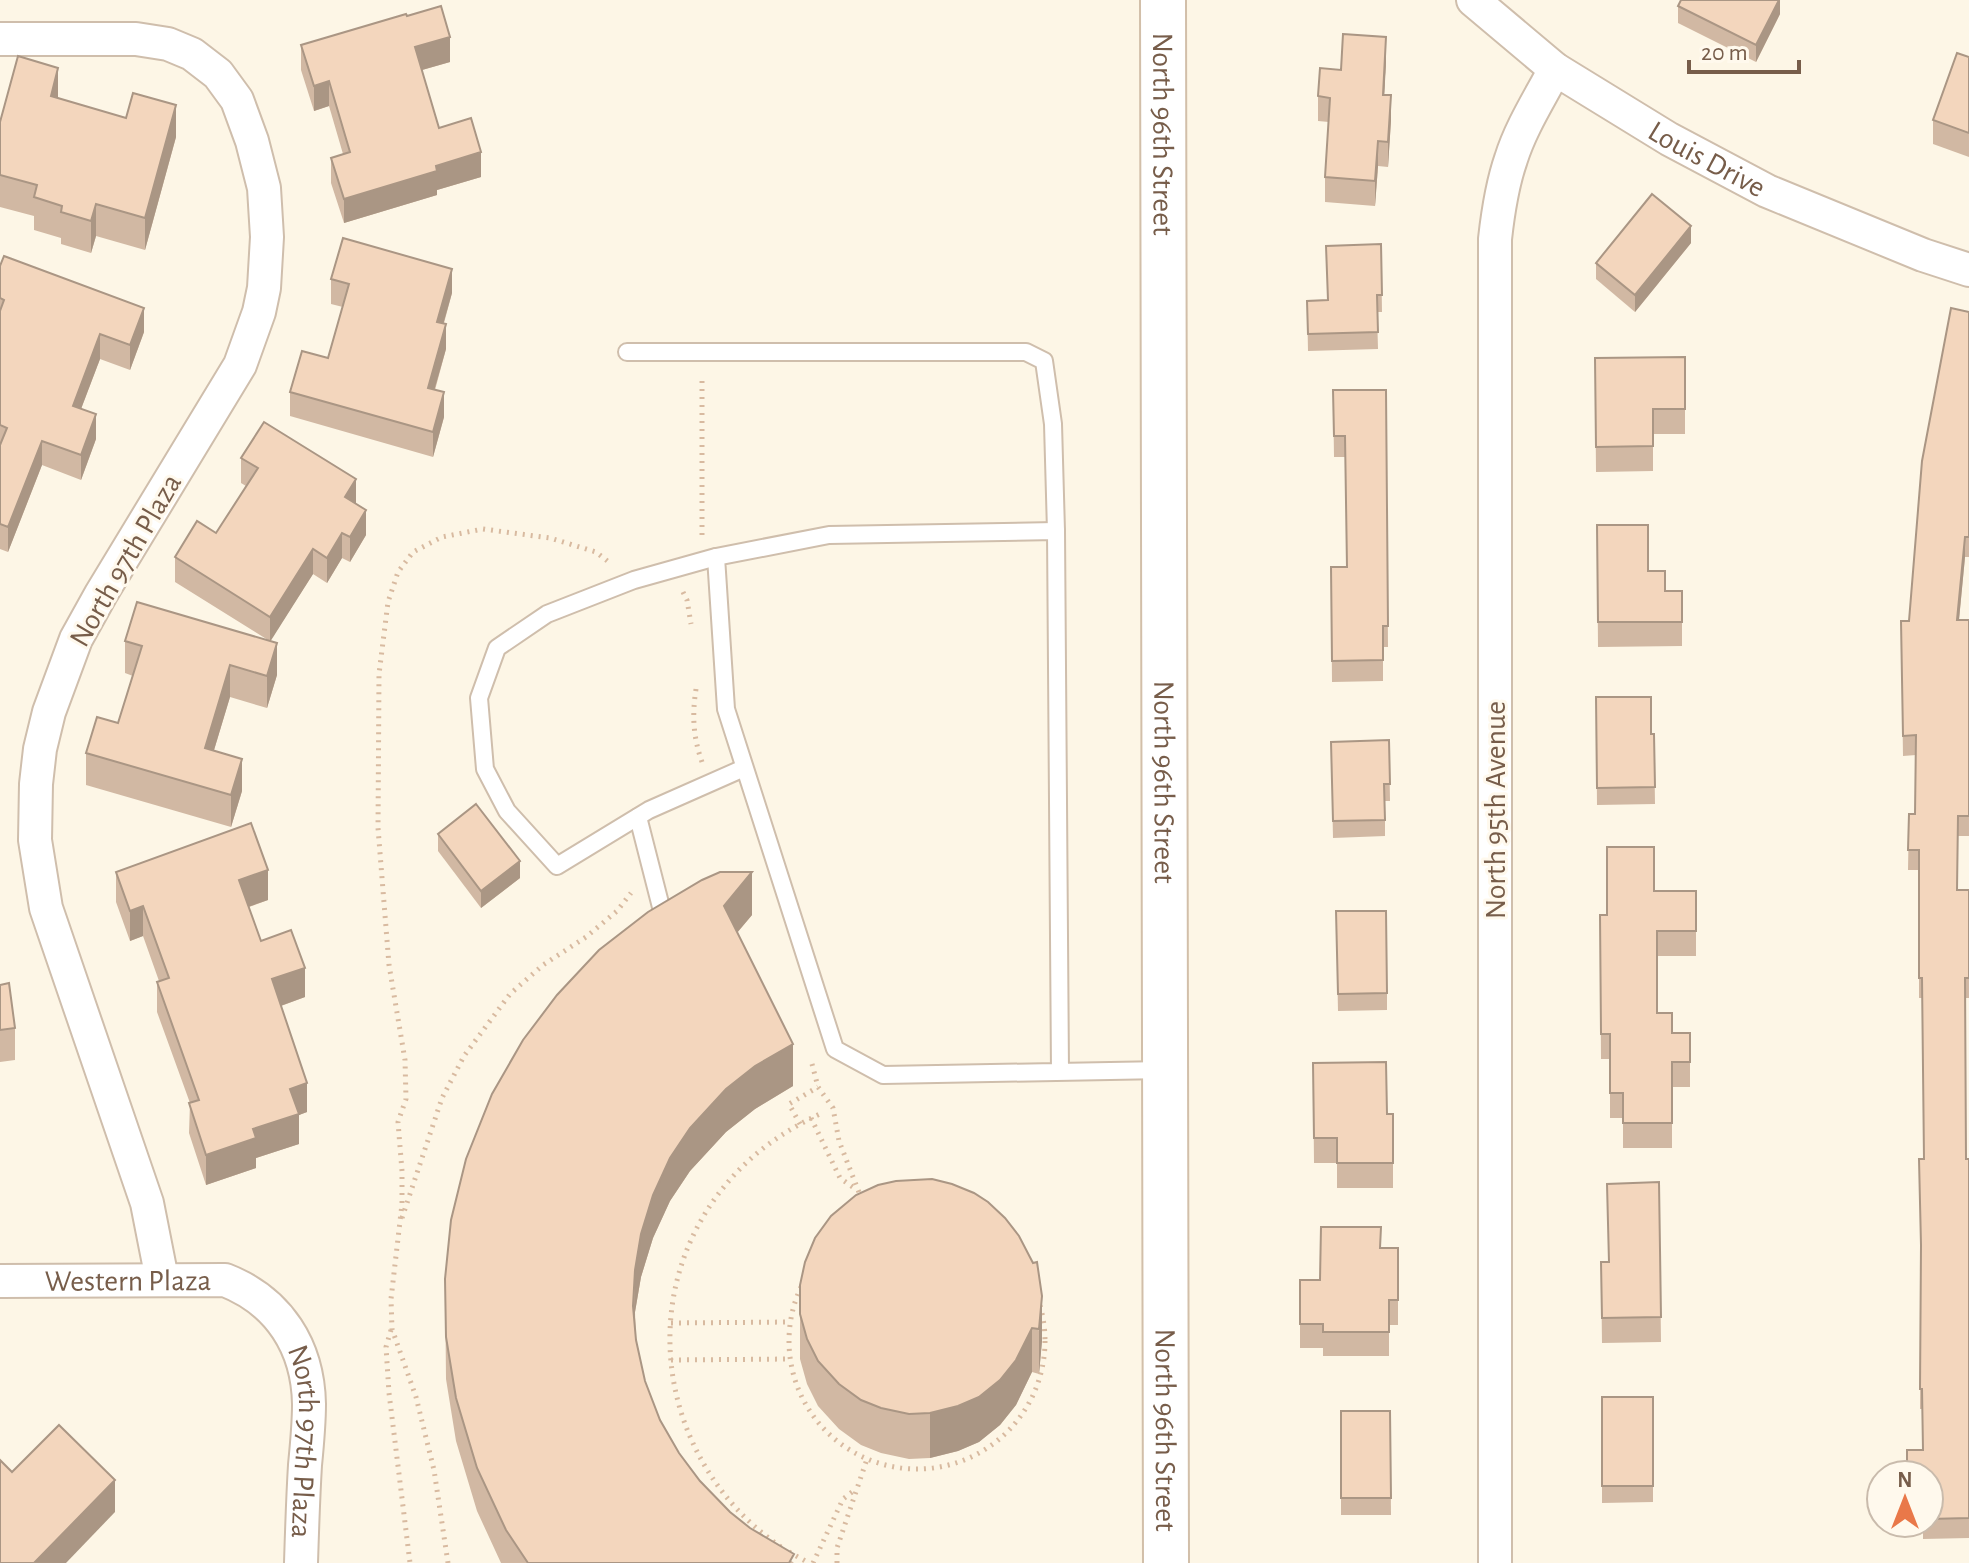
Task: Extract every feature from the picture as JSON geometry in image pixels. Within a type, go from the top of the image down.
[{"type":"street","name":"North 96th Street","points":[[1163,0],[1166,1563]]},
{"type":"street","name":"Louis Drive","points":[[1473,0],[1555,69],[1669,139],[1767,191],[1923,255],[1969,270]]},
{"type":"street","name":"North 97th Plaza","points":[[0,39],[136,39],[168,44],[192,54],[218,74],[237,100],[264,188],[267,237],[264,288],[240,365],[76,639],[49,712],[36,784],[35,840],[46,908],[147,1203],[162,1279]]},
{"type":"street","name":"North 95th Avenue","points":[[1495,1563],[1495,239],[1498,208],[1511,158],[1531,111],[1555,69]]},
{"type":"street","name":"Western Plaza","points":[[0,1281],[225,1280],[244,1287],[286,1325]]},
{"type":"street","name":"North 97th Plaza","points":[[286,1325],[306,1371],[309,1404],[301,1563]]},
{"type":"lane","points":[[627,352],[1026,352],[1044,361],[1053,424],[1056,531],[1060,1072]]},
{"type":"lane","points":[[744,768],[638,817],[557,866],[507,811],[485,769],[479,698],[497,648],[547,614],[625,583],[709,559],[829,535],[1056,531]]},
{"type":"lane","points":[[709,559],[726,709],[835,1049],[883,1075],[1166,1070]]},
{"type":"lane","points":[[638,817],[662,911]]},
{"type":"path","points":[[703,352],[709,559]]},
{"type":"path","points":[[448,1563],[434,1470],[420,1412],[392,1329],[391,1299],[402,1204],[398,1122],[406,1099],[405,1060],[389,965],[378,828],[379,674],[388,602],[398,572],[413,552],[442,537],[483,529],[550,538],[596,552],[625,583]]},
{"type":"path","points":[[672,569],[687,600],[694,638]]},
{"type":"path","points":[[698,678],[693,717],[696,744],[709,783]]},
{"type":"path","points":[[398,1231],[442,1098],[464,1056],[510,994],[543,965],[586,937],[617,911],[651,867]]},
{"type":"path","points":[[800,1124],[789,1104],[818,1087]]},
{"type":"path","points":[[822,1113],[776,1138],[751,1158],[710,1206],[694,1234],[681,1268],[673,1300],[671,1360],[680,1413],[693,1447],[710,1476],[754,1527],[795,1560],[811,1563],[843,1499],[857,1488]]},
{"type":"path","points":[[811,1118],[840,1178],[858,1190]]},
{"type":"path","points":[[905,1213],[934,1214],[970,1224],[1002,1244],[1013,1256],[1036,1291],[1042,1314],[1044,1353],[1036,1390],[1029,1405],[997,1442],[962,1462],[939,1468],[916,1469],[867,1459],[842,1445],[819,1424],[797,1387],[789,1341],[790,1322],[801,1285],[831,1246],[870,1222],[905,1213]]},
{"type":"path","points":[[671,1323],[790,1322]]},
{"type":"path","points":[[392,1329],[386,1347],[389,1393],[410,1563]]},
{"type":"path","points":[[789,1341],[800,1341]]},
{"type":"path","points":[[671,1360],[790,1359]]},
{"type":"path","points":[[837,1563],[837,1548],[867,1459]]},
{"type":"building","points":[[1681,0],[1779,0],[1756,45],[1678,6]]},
{"type":"building","points":[[441,6],[450,37],[415,47],[439,128],[471,118],[481,152],[436,166],[437,171],[344,199],[331,158],[350,152],[329,81],[314,86],[301,45]]},
{"type":"building","points":[[1343,34],[1386,37],[1383,95],[1391,95],[1388,142],[1378,141],[1375,181],[1325,177],[1330,98],[1318,96],[1320,68],[1341,70]]},
{"type":"building","points":[[1957,53],[1969,57],[1969,133],[1933,120]]},
{"type":"building","points":[[18,56],[58,68],[51,96],[126,118],[133,93],[176,105],[145,218],[96,204],[91,221],[61,212],[62,206],[34,197],[37,185],[0,175],[0,122]]},
{"type":"building","points":[[1652,194],[1691,226],[1635,295],[1596,263]]},
{"type":"building","points":[[343,238],[452,269],[437,322],[446,324],[428,388],[444,392],[433,432],[290,392],[302,351],[328,358],[349,284],[331,279]]},
{"type":"building","points":[[1381,244],[1382,295],[1377,295],[1378,332],[1308,334],[1307,301],[1328,300],[1326,246]]},
{"type":"building","points":[[4,256],[144,308],[130,345],[100,334],[73,406],[96,414],[81,455],[42,441],[8,527],[0,524],[0,445],[7,428],[0,425],[0,311],[4,300],[0,298],[0,266]]},
{"type":"building","points":[[1951,308],[1969,312],[1969,537],[1965,537],[1957,620],[1969,620],[1969,816],[1958,816],[1957,890],[1969,890],[1969,978],[1965,978],[1966,1159],[1969,1159],[1969,1518],[1945,1519],[1945,1459],[1907,1459],[1907,1450],[1923,1450],[1919,1159],[1924,1159],[1919,850],[1908,850],[1909,814],[1915,814],[1916,735],[1903,736],[1901,621],[1909,621],[1922,461]]},
{"type":"building","points":[[1685,357],[1685,409],[1653,409],[1653,446],[1596,447],[1595,358]]},
{"type":"building","points":[[1333,390],[1386,390],[1388,626],[1383,626],[1383,660],[1332,661],[1331,567],[1347,567],[1345,436],[1334,436]]},
{"type":"building","points":[[264,422],[356,479],[345,497],[366,510],[350,537],[342,533],[327,558],[313,549],[270,617],[175,557],[197,521],[216,533],[258,468],[241,458]]},
{"type":"building","points":[[1597,525],[1648,525],[1648,571],[1665,571],[1665,591],[1682,591],[1682,622],[1598,622]]},
{"type":"building","points":[[137,602],[277,643],[267,676],[230,665],[205,748],[242,759],[231,795],[86,753],[97,717],[118,723],[142,646],[125,641]]},
{"type":"building","points":[[1596,697],[1651,697],[1655,787],[1597,788]]},
{"type":"building","points":[[1389,740],[1390,784],[1384,784],[1385,820],[1333,821],[1331,742]]},
{"type":"building","points":[[476,804],[520,861],[481,891],[438,834]]},
{"type":"building","points":[[251,823],[268,870],[239,880],[261,941],[291,930],[305,968],[272,979],[307,1083],[290,1089],[299,1114],[253,1129],[256,1138],[206,1155],[189,1103],[199,1100],[157,982],[169,978],[143,906],[130,911],[116,872]]},
{"type":"building","points":[[1607,847],[1654,847],[1654,891],[1696,891],[1696,931],[1657,931],[1657,1013],[1672,1013],[1672,1033],[1690,1033],[1690,1062],[1672,1062],[1672,1123],[1623,1123],[1623,1093],[1610,1093],[1610,1034],[1601,1034],[1600,915],[1607,915]]},
{"type":"building","points":[[720,872],[752,872],[724,906],[793,1044],[755,1066],[726,1089],[690,1128],[670,1158],[653,1195],[641,1234],[633,1306],[636,1340],[645,1381],[660,1420],[679,1453],[700,1481],[730,1512],[750,1528],[794,1554],[789,1563],[528,1563],[506,1530],[477,1468],[456,1398],[446,1337],[445,1279],[451,1220],[466,1159],[492,1094],[523,1040],[557,995],[599,950],[648,912]]},
{"type":"building","points":[[1336,911],[1386,911],[1387,993],[1338,994]]},
{"type":"building","points":[[9,983],[15,1028],[0,1030],[0,985]]},
{"type":"building","points":[[1386,1062],[1387,1114],[1393,1114],[1393,1163],[1337,1163],[1337,1138],[1314,1138],[1313,1063]]},
{"type":"building","points":[[932,1179],[974,1193],[988,1202],[1019,1236],[1033,1263],[1037,1262],[1042,1296],[1039,1329],[1032,1328],[1016,1360],[1000,1380],[979,1397],[930,1413],[909,1414],[861,1400],[839,1384],[818,1361],[807,1339],[800,1314],[800,1285],[815,1238],[831,1216],[856,1195],[896,1181]]},
{"type":"building","points":[[1659,1182],[1661,1317],[1602,1318],[1601,1262],[1609,1262],[1607,1184]]},
{"type":"building","points":[[1321,1227],[1381,1227],[1380,1248],[1398,1248],[1398,1300],[1389,1300],[1389,1332],[1323,1332],[1323,1324],[1300,1324],[1300,1280],[1320,1280]]},
{"type":"building","points":[[1602,1397],[1653,1397],[1653,1486],[1602,1486]]},
{"type":"building","points":[[1341,1411],[1390,1411],[1391,1498],[1341,1498]]},
{"type":"building","points":[[59,1425],[115,1480],[34,1563],[0,1563],[0,1460],[12,1472]]}]
